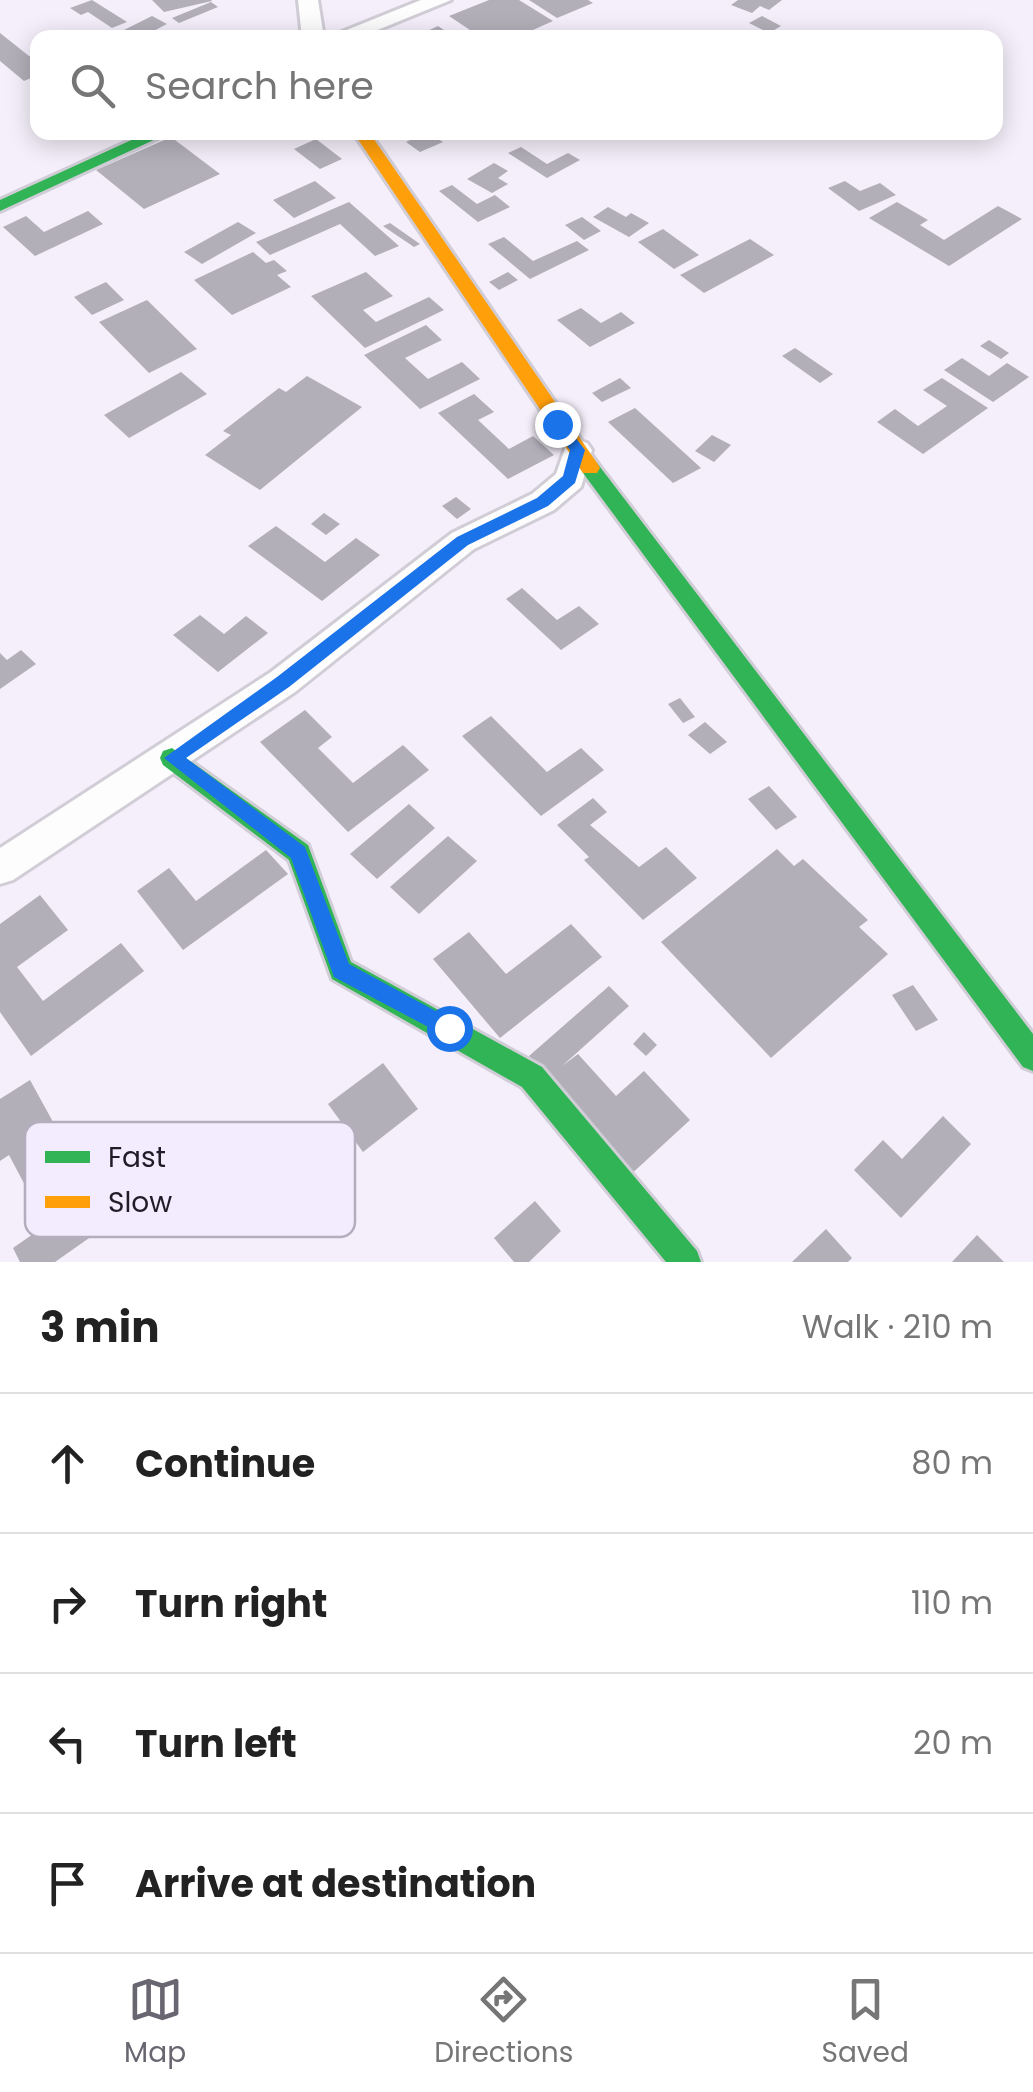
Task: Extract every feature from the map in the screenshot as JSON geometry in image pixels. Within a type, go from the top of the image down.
[{"type":"street","points":[[308,0],[312,30]]},
{"type":"street","points":[[359,30],[441,0]]},
{"type":"street","points":[[0,206],[145,140]]},
{"type":"street","points":[[366,140],[577,450],[1033,1057]]},
{"type":"street","points":[[0,868],[283,682],[462,541],[543,502],[570,479],[577,450]]},
{"type":"street","points":[[172,758],[299,853],[341,970],[532,1076],[686,1262]]},
{"type":"building","points":[[92,0],[127,22],[112,28],[88,12],[81,15],[70,8]]},
{"type":"building","points":[[152,0],[211,0],[212,1],[164,12]]},
{"type":"building","points":[[489,0],[519,0],[553,21],[533,30],[470,30],[449,16]]},
{"type":"building","points":[[529,0],[588,0],[593,3],[557,18]]},
{"type":"building","points":[[738,0],[782,0],[769,10],[760,6],[752,13],[731,5]]},
{"type":"building","points":[[211,2],[218,7],[179,23],[172,18]]},
{"type":"building","points":[[152,16],[167,24],[155,30],[124,30]]},
{"type":"building","points":[[762,16],[781,26],[763,30],[749,23]]},
{"type":"building","points":[[0,33],[30,56],[30,78],[24,81],[0,61]]},
{"type":"building","points":[[164,140],[175,140],[220,174],[144,209],[96,170]]},
{"type":"building","points":[[317,140],[342,159],[320,169],[294,149]]},
{"type":"building","points":[[440,140],[443,142],[420,152],[406,142]]},
{"type":"building","points":[[521,147],[547,164],[568,153],[580,160],[547,178],[508,153]]},
{"type":"building","points":[[494,163],[508,171],[498,178],[508,184],[492,193],[467,179]]},
{"type":"building","points":[[315,181],[336,198],[294,218],[273,200]]},
{"type":"building","points":[[845,181],[860,191],[880,183],[896,195],[859,211],[828,188]]},
{"type":"building","points":[[452,185],[477,204],[495,195],[510,207],[478,222],[439,191]]},
{"type":"building","points":[[349,202],[399,246],[375,256],[340,224],[270,255],[256,242]]},
{"type":"building","points":[[897,202],[928,220],[920,225],[944,240],[998,206],[1022,219],[949,266],[869,218]]},
{"type":"building","points":[[608,207],[649,223],[629,237],[593,217]]},
{"type":"building","points":[[88,211],[103,224],[35,256],[3,227],[26,216],[44,232]]},
{"type":"building","points":[[582,217],[601,231],[584,240],[565,225]]},
{"type":"building","points":[[238,222],[256,233],[202,264],[184,252]]},
{"type":"building","points":[[390,223],[420,244],[414,247],[383,226]]},
{"type":"building","points":[[663,229],[699,255],[674,269],[638,242]]},
{"type":"building","points":[[504,237],[533,261],[577,241],[589,250],[530,279],[488,244]]},
{"type":"building","points":[[750,239],[774,255],[704,293],[680,275]]},
{"type":"building","points":[[253,252],[266,263],[274,260],[287,271],[277,275],[291,287],[232,315],[194,280]]},
{"type":"building","points":[[366,272],[393,296],[363,310],[376,322],[429,297],[444,310],[365,348],[311,296]]},
{"type":"building","points":[[508,272],[518,280],[499,290],[489,282]]},
{"type":"building","points":[[106,282],[124,300],[92,315],[74,297]]},
{"type":"building","points":[[147,300],[197,349],[149,373],[99,322]]},
{"type":"building","points":[[581,308],[601,323],[621,312],[635,323],[590,347],[557,320]]},
{"type":"building","points":[[426,325],[442,340],[405,358],[428,379],[462,362],[480,379],[420,409],[364,355]]},
{"type":"building","points":[[989,340],[1009,353],[1001,359],[980,346]]},
{"type":"building","points":[[795,348],[833,374],[820,383],[782,356]]},
{"type":"building","points":[[962,358],[989,376],[1007,363],[1029,377],[993,402],[944,370]]},
{"type":"building","points":[[181,372],[207,394],[129,438],[104,415]]},
{"type":"building","points":[[307,376],[362,407],[260,490],[205,455],[231,435],[223,431],[279,388],[286,392]]},
{"type":"building","points":[[620,378],[631,388],[602,402],[592,393]]},
{"type":"building","points":[[942,378],[988,408],[923,454],[877,422],[895,409],[918,426],[947,406],[923,390]]},
{"type":"building","points":[[474,394],[494,412],[478,420],[509,449],[533,436],[554,455],[508,479],[438,413]]},
{"type":"building","points":[[635,408],[701,468],[673,483],[608,422]]},
{"type":"building","points":[[712,435],[731,445],[714,462],[695,451]]},
{"type":"building","points":[[456,497],[471,509],[457,519],[442,506]]},
{"type":"building","points":[[324,513],[340,524],[326,535],[311,524]]},
{"type":"building","points":[[276,526],[325,562],[356,538],[380,555],[322,601],[248,546]]},
{"type":"building","points":[[522,588],[557,620],[579,606],[599,624],[561,650],[506,599]]},
{"type":"building","points":[[200,615],[224,634],[246,616],[268,633],[218,672],[173,635]]},
{"type":"building","points":[[21,650],[36,664],[0,689],[0,653],[7,660]]},
{"type":"building","points":[[680,698],[695,717],[683,723],[668,704]]},
{"type":"building","points":[[305,710],[332,737],[318,748],[353,783],[403,745],[429,770],[348,832],[260,742]]},
{"type":"building","points":[[491,716],[547,772],[581,748],[604,770],[541,816],[462,736]]},
{"type":"building","points":[[705,722],[727,742],[710,754],[688,735]]},
{"type":"building","points":[[769,786],[797,817],[776,830],[748,799]]},
{"type":"building","points":[[593,798],[607,812],[590,825],[639,867],[666,847],[697,878],[643,920],[584,860],[589,857],[557,825]]},
{"type":"building","points":[[409,804],[435,828],[377,879],[350,854]]},
{"type":"building","points":[[448,836],[477,861],[419,914],[390,887]]},
{"type":"building","points":[[777,849],[794,866],[803,859],[868,920],[859,927],[888,954],[771,1058],[661,942]]},
{"type":"building","points":[[266,850],[288,874],[183,950],[137,891],[169,868],[196,901]]},
{"type":"building","points":[[40,895],[68,930],[17,967],[43,1001],[121,943],[144,971],[31,1056],[0,1012],[0,924]]},
{"type":"building","points":[[571,924],[602,957],[500,1038],[433,959],[469,932],[506,974]]},
{"type":"building","points":[[913,985],[938,1020],[916,1031],[892,995]]},
{"type":"building","points":[[609,986],[629,1006],[562,1066],[578,1054],[616,1096],[644,1071],[690,1120],[627,1178],[529,1056]]},
{"type":"building","points":[[644,1032],[657,1045],[646,1056],[633,1044]]},
{"type":"building","points":[[383,1063],[418,1109],[363,1152],[355,1141],[355,1122],[341,1122],[328,1104]]},
{"type":"building","points":[[30,1080],[53,1122],[25,1122],[25,1185],[9,1155],[0,1161],[0,1099]]},
{"type":"building","points":[[943,1116],[971,1144],[901,1218],[854,1170],[883,1140],[902,1159]]},
{"type":"building","points":[[535,1201],[561,1231],[529,1262],[514,1262],[494,1238]]},
{"type":"building","points":[[826,1229],[852,1258],[848,1262],[792,1262]]},
{"type":"building","points":[[977,1235],[1004,1262],[952,1262]]},
{"type":"building","points":[[29,1237],[91,1237],[55,1262],[20,1262],[13,1248]]},
{"type":"traffic: fast","points":[[0,206],[145,140]]},
{"type":"traffic: fast","points":[[590,468],[1033,1057]]},
{"type":"traffic: fast","points":[[172,758],[299,853],[341,970],[532,1077],[686,1262]]},
{"type":"traffic: slow","points":[[366,140],[590,468]]},
{"type":"route","points":[[449,1028],[341,970],[299,853],[172,758],[283,682],[462,541],[543,502],[570,479],[577,450],[557,424]]}]
